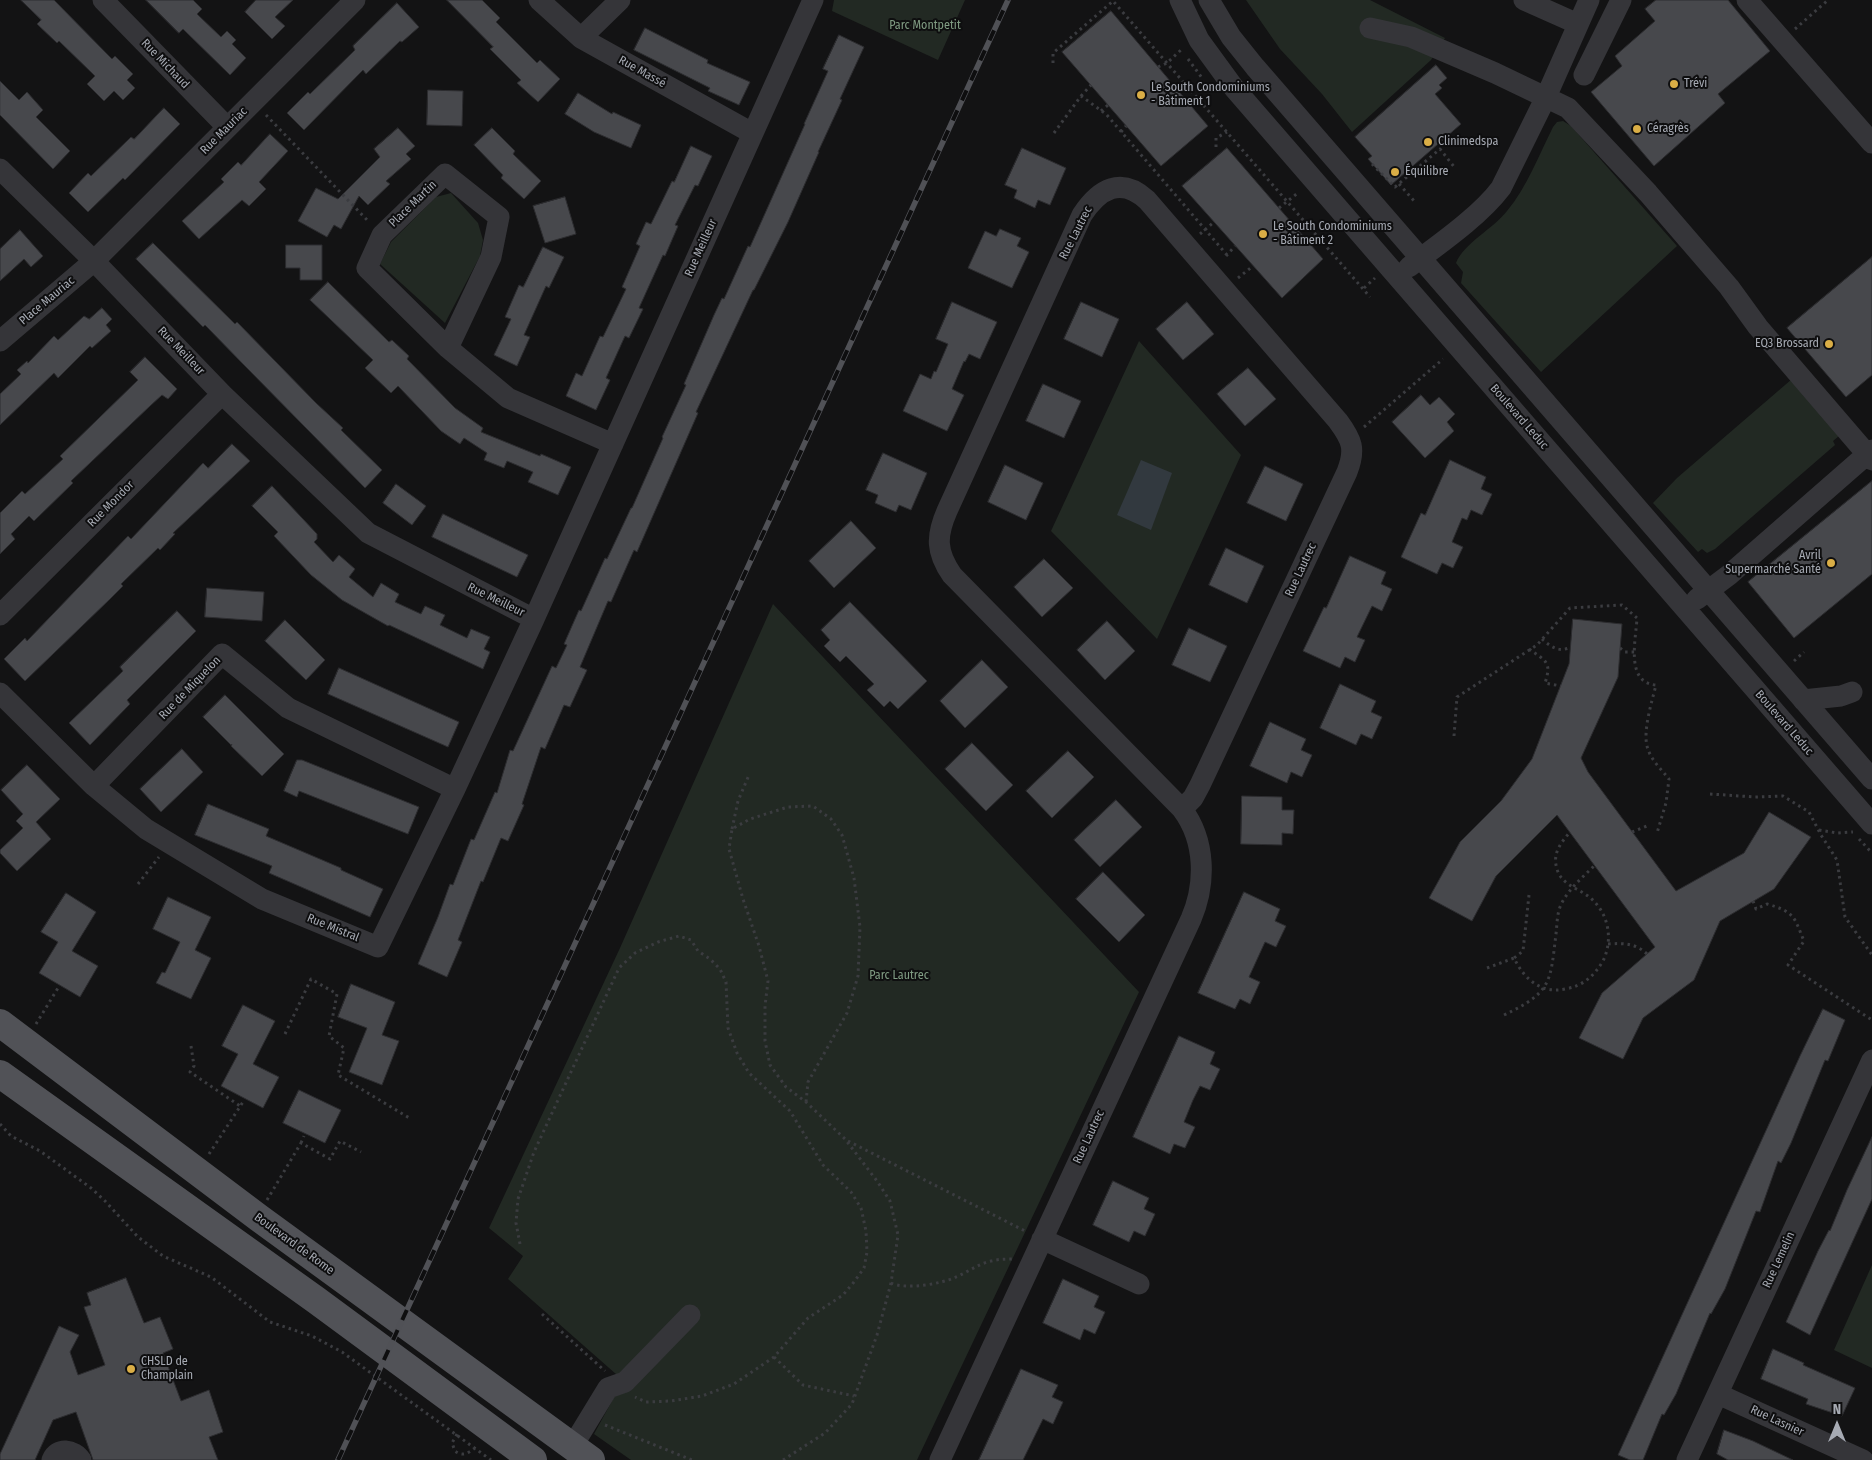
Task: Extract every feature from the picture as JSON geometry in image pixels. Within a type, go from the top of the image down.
[{"type":"main road","name":"Boulevard de Rome","points":[[0,1023],[259,1218],[582,1453]]},
{"type":"main road","points":[[0,1074],[316,1300],[532,1460]]},
{"type":"street","name":"Rue Michaud","points":[[103,0],[227,128]]},
{"type":"street","name":"Rue Mauriac","points":[[94,261],[355,0]]},
{"type":"street","name":"Rue Massé","points":[[540,0],[581,38],[752,133]]},
{"type":"street","points":[[581,38],[620,0]]},
{"type":"street","name":"Rue Meilleur","points":[[0,169],[94,261],[222,394],[368,533],[534,619],[813,0]]},
{"type":"street","name":"Boulevard Leduc","points":[[1180,0],[1199,40],[1225,77],[1387,276],[1685,608],[1863,828]]},
{"type":"street","points":[[1209,0],[1231,37],[1255,67],[1872,779]]},
{"type":"street","points":[[1524,0],[1578,24]]},
{"type":"street","points":[[1387,276],[1439,246],[1490,201],[1501,188],[1546,97],[1589,0]]},
{"type":"street","points":[[1584,75],[1622,0]]},
{"type":"street","points":[[1747,0],[1872,143]]},
{"type":"street","points":[[1370,28],[1411,37],[1568,108],[1648,193],[1729,287],[1758,327],[1870,455],[1729,575],[1685,608]]},
{"type":"street","name":"Place Martin","points":[[448,348],[491,257],[500,217],[445,174],[382,235],[367,268],[448,348],[508,398],[612,444]]},
{"type":"street","name":"Rue Lautrec","points":[[940,1460],[1036,1237],[1197,904],[1201,880],[1200,857],[1192,827],[1182,809],[952,575],[943,558],[939,544],[940,530],[945,516],[1082,215],[1094,198],[1114,188],[1130,190],[1147,200],[1338,421],[1346,431],[1352,447],[1351,463],[1204,777],[1193,798],[1182,809]]},
{"type":"street","name":"Place Mauriac","points":[[0,341],[94,261]]},
{"type":"street","name":"Rue Mondor","points":[[0,615],[222,394]]},
{"type":"street","name":"Rue Mistral","points":[[0,693],[94,786],[146,829],[262,899],[378,947],[534,619]]},
{"type":"street","name":"Rue de Miquelon","points":[[94,786],[222,654],[288,708],[454,790]]},
{"type":"street","points":[[1803,700],[1841,696],[1852,692]]},
{"type":"street","name":"Rue Lemelin","points":[[1687,1460],[1872,1060]]},
{"type":"street","points":[[1036,1237],[1139,1284]]},
{"type":"street","points":[[582,1453],[588,1420],[614,1386],[626,1382],[690,1315]]},
{"type":"street","name":"Rue Lasnier","points":[[1718,1394],[1864,1460]]},
{"type":"street","points":[[52,1460],[60,1452],[70,1452],[78,1455],[81,1460]]},
{"type":"path","points":[[1794,30],[1828,0]]},
{"type":"path","points":[[1054,63],[1052,53],[1113,1],[1288,200],[1370,297]]},
{"type":"path","points":[[1158,67],[1167,63],[1182,49]]},
{"type":"path","points":[[1054,133],[1091,84]]},
{"type":"path","points":[[1081,96],[1101,111],[1121,132],[1227,254],[1236,246]]},
{"type":"path","points":[[253,102],[382,235]]},
{"type":"path","points":[[1101,111],[1108,105]]},
{"type":"path","points":[[1121,132],[1126,126]]},
{"type":"path","points":[[1216,147],[1216,138],[1227,132]]},
{"type":"path","points":[[1434,148],[1437,152]]},
{"type":"path","points":[[1372,164],[1395,187],[1402,179],[1440,149],[1455,168]]},
{"type":"path","points":[[1399,184],[1416,203]]},
{"type":"path","points":[[1279,208],[1299,192]]},
{"type":"path","points":[[1205,229],[1214,222]]},
{"type":"path","points":[[1364,288],[1387,276]]},
{"type":"path","points":[[1360,430],[1443,359]]},
{"type":"path","points":[[1454,736],[1456,697],[1542,639],[1570,608],[1622,606],[1636,618],[1634,664],[1640,678],[1648,684],[1656,685],[1648,726],[1647,746],[1655,762],[1668,779],[1666,804],[1657,834]]},
{"type":"path","points":[[1542,639],[1552,648],[1564,650],[1571,647]]},
{"type":"path","points":[[1620,648],[1625,652],[1635,652]]},
{"type":"path","points":[[1529,649],[1546,660],[1550,671],[1545,683],[1561,686]]},
{"type":"path","points":[[1790,665],[1804,652]]},
{"type":"path","points":[[749,775],[738,801],[729,849],[768,981],[765,1006],[765,1041],[770,1065],[786,1087],[806,1102],[845,1139],[877,1180],[890,1201],[898,1235],[891,1283],[876,1335],[852,1404],[825,1433],[783,1460]]},
{"type":"path","points":[[1710,794],[1755,797],[1783,796],[1809,812],[1838,860],[1845,917],[1872,955]]},
{"type":"path","points":[[732,829],[750,819],[788,807],[814,806],[831,819],[842,835],[854,878],[860,927],[858,976],[847,1013],[808,1082],[806,1102]]},
{"type":"path","points":[[1632,832],[1647,826]]},
{"type":"path","points":[[1819,830],[1836,833],[1863,828]]},
{"type":"path","points":[[1514,958],[1528,980],[1544,989],[1565,989],[1583,983],[1596,974],[1606,955],[1609,938],[1607,922],[1599,907],[1587,896],[1564,881],[1557,869],[1556,855],[1558,847],[1570,832]]},
{"type":"path","points":[[138,884],[170,844]]},
{"type":"path","points":[[1865,845],[1872,853]]},
{"type":"path","points":[[1504,1015],[1528,1004],[1544,989],[1549,981],[1560,908],[1572,888],[1594,865]]},
{"type":"path","points":[[1486,968],[1514,958],[1523,952],[1529,895]]},
{"type":"path","points":[[1753,901],[1756,909],[1767,904],[1786,911],[1796,920],[1804,941],[1788,966],[1872,1020]]},
{"type":"path","points":[[520,1244],[516,1223],[518,1199],[534,1152],[619,968],[635,952],[658,942],[679,936],[690,940],[698,951],[720,969],[726,982],[728,1028],[737,1053],[749,1073],[790,1111],[822,1165],[851,1192],[861,1208],[866,1231],[867,1252],[864,1268],[843,1295],[808,1318],[774,1357],[734,1384],[702,1396],[671,1401],[646,1402],[614,1386],[542,1314]]},
{"type":"path","points":[[1608,944],[1623,943],[1634,945],[1647,954]]},
{"type":"path","points":[[285,1034],[310,979],[337,994],[329,1036],[344,1048],[338,1076],[411,1119]]},
{"type":"path","points":[[32,1030],[58,988]]},
{"type":"path","points":[[191,1046],[194,1066],[190,1072],[240,1106]]},
{"type":"path","points":[[206,1159],[243,1102]]},
{"type":"path","points":[[0,1124],[12,1136],[40,1151],[91,1188],[138,1238],[163,1256],[211,1277],[270,1322],[312,1336],[342,1352],[491,1460]]},
{"type":"path","points":[[265,1202],[304,1136]]},
{"type":"path","points":[[845,1139],[1036,1237]]},
{"type":"path","points":[[301,1143],[330,1159],[340,1141],[361,1152]]},
{"type":"path","points":[[891,1283],[897,1286],[934,1283],[955,1278],[976,1266],[991,1261],[1019,1259]]},
{"type":"path","points":[[774,1357],[803,1386],[854,1396]]},
{"type":"path","points":[[588,1420],[692,1460]]},
{"type":"path","points":[[457,1434],[452,1444],[455,1451],[462,1455],[475,1448]]},
{"type":"green space","name":"Parc Montpetit","points":[[834,0],[965,0],[938,60],[832,11]]},
{"type":"green space","points":[[1246,0],[1370,0],[1445,38],[1431,60],[1352,132],[1322,94],[1280,49]]},
{"type":"green space","points":[[1563,121],[1571,126],[1677,246],[1541,372],[1461,283],[1463,272],[1456,263],[1465,249],[1501,218],[1514,202],[1527,181],[1553,127],[1557,122]]},
{"type":"green space","points":[[451,193],[478,223],[483,240],[480,256],[445,323],[380,264],[391,242],[436,197]]},
{"type":"green space","points":[[1139,341],[1241,455],[1157,639],[1051,531]]},
{"type":"green space","points":[[1792,379],[1839,436],[1833,441],[1835,445],[1715,549],[1707,553],[1702,549],[1698,552],[1653,503],[1677,478]]},
{"type":"green space","name":"Parc Lautrec","points":[[773,604],[1139,992],[917,1460],[631,1460],[594,1434],[618,1390],[625,1382],[508,1279],[523,1256],[489,1228],[620,948]]},
{"type":"green space","points":[[1872,1265],[1872,1368],[1834,1350]]},
{"type":"shaded area","points":[[1141,460],[1172,473],[1151,530],[1117,515]]},
{"type":"building","points":[[21,0],[54,0],[112,59],[115,56],[133,74],[127,80],[135,88],[123,100],[114,91],[104,101],[87,84],[95,76],[59,41],[57,43],[37,24],[41,20]]},
{"type":"building","points":[[146,0],[193,0],[202,9],[197,14],[221,37],[227,31],[236,40],[232,44],[246,58],[230,75],[183,29],[179,33]]},
{"type":"building","points":[[256,0],[293,0],[275,17],[285,26],[272,39],[245,12]]},
{"type":"building","points":[[447,0],[482,0],[500,18],[496,22],[537,63],[540,60],[560,79],[538,102],[517,83],[521,80],[490,49],[493,47]]},
{"type":"building","points":[[1656,0],[1728,0],[1770,51],[1718,94],[1725,103],[1654,166],[1591,92],[1622,66],[1615,56],[1655,21],[1645,9]]},
{"type":"building","points":[[397,3],[419,27],[402,42],[400,41],[366,74],[363,70],[304,130],[287,113],[308,92],[310,94],[355,50],[353,46]]},
{"type":"building","name":"Le South Condominiums - Bâtiment 1","points":[[1111,11],[1208,126],[1161,166],[1062,52]]},
{"type":"building","points":[[645,28],[708,60],[707,63],[750,82],[739,105],[708,91],[710,88],[634,50]]},
{"type":"building","points":[[839,35],[864,47],[840,99],[842,100],[788,222],[753,290],[696,412],[698,413],[637,552],[634,550],[611,602],[608,601],[580,667],[587,670],[570,707],[564,705],[545,749],[541,747],[522,804],[524,805],[508,841],[501,838],[483,882],[481,881],[458,940],[462,942],[447,977],[418,964],[450,884],[453,885],[471,839],[474,840],[495,792],[497,793],[510,750],[513,751],[552,666],[556,668],[567,645],[564,644],[579,610],[581,611],[605,558],[607,559],[632,508],[686,385],[684,384],[714,315],[722,298],[724,299],[748,246],[750,247],[805,124],[828,71],[823,69]]},
{"type":"building","points":[[1436,65],[1447,78],[1439,85],[1442,88],[1435,94],[1461,124],[1391,185],[1368,159],[1372,156],[1355,137]]},
{"type":"building","points":[[0,81],[19,100],[27,92],[43,110],[36,117],[70,151],[53,169],[0,115]]},
{"type":"building","points":[[428,90],[463,91],[462,126],[427,125]]},
{"type":"building","points":[[578,93],[612,114],[613,112],[641,125],[631,148],[594,132],[565,114]]},
{"type":"building","points":[[164,108],[180,124],[125,180],[123,178],[88,212],[69,193],[88,173],[91,176],[131,137],[134,139]]},
{"type":"building","points":[[398,128],[415,146],[406,154],[411,159],[386,181],[390,184],[368,205],[359,196],[341,229],[334,225],[327,237],[298,221],[316,188],[338,199],[380,157],[374,149]]},
{"type":"building","points":[[492,128],[515,151],[513,154],[541,181],[524,199],[501,178],[503,175],[474,145]]},
{"type":"building","points":[[270,134],[288,151],[259,182],[266,189],[249,206],[242,200],[199,239],[182,221],[224,182],[221,179],[238,162],[241,165]]},
{"type":"building","points":[[691,146],[712,156],[698,186],[695,185],[675,225],[678,226],[639,308],[643,309],[629,338],[625,336],[606,378],[610,380],[596,410],[566,396],[576,373],[582,376],[600,336],[603,337],[626,289],[622,287],[640,246],[636,244],[646,222],[651,224]]},
{"type":"building","points":[[1022,148],[1066,168],[1050,205],[1038,200],[1035,208],[1014,198],[1017,190],[1005,185]]},
{"type":"building","name":"Le South Condominiums - Bâtiment 2","points":[[1227,148],[1323,259],[1282,298],[1182,186]]},
{"type":"building","points":[[565,197],[576,234],[545,243],[533,206]]},
{"type":"building","points":[[1000,229],[1021,238],[1017,246],[1029,252],[1012,288],[968,268],[985,231],[996,236]]},
{"type":"building","points":[[20,230],[43,256],[31,267],[24,259],[0,281],[0,249]]},
{"type":"building","points":[[153,243],[235,324],[237,322],[343,428],[341,430],[382,470],[365,488],[205,325],[203,327],[136,259]]},
{"type":"building","points":[[286,245],[322,245],[322,280],[300,280],[300,268],[286,268]]},
{"type":"building","points":[[543,247],[564,257],[549,288],[546,286],[524,335],[530,337],[517,366],[494,355],[511,319],[505,317],[519,285],[523,287]]},
{"type":"building","points":[[1872,257],[1872,375],[1846,397],[1787,328]]},
{"type":"building","points":[[328,282],[389,342],[392,340],[409,356],[407,359],[455,408],[483,428],[481,432],[571,467],[558,495],[528,482],[533,472],[507,461],[504,468],[484,460],[487,453],[464,438],[460,444],[441,431],[398,386],[391,393],[365,368],[373,360],[310,300]]},
{"type":"building","points":[[952,302],[997,322],[980,359],[969,354],[964,361],[952,389],[964,395],[947,431],[903,411],[920,374],[931,379],[934,371],[936,372],[948,344],[936,339]]},
{"type":"building","points":[[1081,302],[1119,319],[1102,357],[1064,339]]},
{"type":"building","points":[[1187,302],[1214,334],[1183,360],[1156,329]]},
{"type":"building","points":[[102,308],[112,319],[106,325],[111,331],[92,348],[90,346],[58,378],[54,373],[0,425],[0,394],[21,374],[17,370],[27,361],[28,363],[54,336],[58,340],[84,316],[89,319]]},
{"type":"building","points":[[145,357],[177,389],[168,399],[162,395],[150,406],[71,481],[73,483],[34,521],[29,516],[11,534],[15,539],[0,554],[0,513],[22,491],[25,494],[63,459],[60,456],[138,380],[130,372]]},
{"type":"building","points":[[1248,368],[1276,399],[1245,426],[1217,394]]},
{"type":"building","points":[[1043,384],[1081,401],[1064,438],[1026,421]]},
{"type":"building","points":[[1421,395],[1430,405],[1439,397],[1455,414],[1447,422],[1454,431],[1425,458],[1392,422]]},
{"type":"building","points":[[232,444],[250,461],[173,533],[175,534],[160,550],[158,548],[121,584],[123,586],[25,681],[4,659],[25,638],[27,641],[128,536],[131,539],[203,463],[208,468]]},
{"type":"building","points":[[883,453],[927,473],[911,510],[899,505],[896,512],[875,503],[878,495],[866,490]]},
{"type":"building","points":[[1450,460],[1486,477],[1481,489],[1492,494],[1482,515],[1471,510],[1467,520],[1462,518],[1452,542],[1463,547],[1453,568],[1442,563],[1437,574],[1401,557],[1421,513],[1425,515]]},
{"type":"building","points":[[1005,465],[1043,483],[1026,520],[988,502]]},
{"type":"building","points":[[1265,466],[1303,484],[1286,521],[1247,503]]},
{"type":"building","points":[[1872,481],[1872,574],[1794,638],[1748,582]]},
{"type":"building","points":[[396,484],[426,506],[412,525],[383,503]]},
{"type":"building","points":[[272,486],[317,534],[317,539],[314,542],[333,562],[339,555],[355,569],[349,577],[373,597],[381,583],[399,594],[395,602],[421,614],[425,606],[445,615],[440,625],[467,638],[471,629],[490,637],[484,649],[490,652],[483,669],[388,626],[342,600],[311,575],[274,536],[278,532],[252,506]]},
{"type":"building","points":[[443,514],[528,555],[517,577],[432,537]]},
{"type":"building","points":[[851,521],[876,548],[834,588],[809,561]]},
{"type":"building","points":[[1226,548],[1264,566],[1247,603],[1209,585]]},
{"type":"building","points":[[1350,556],[1386,572],[1381,584],[1392,589],[1382,611],[1372,606],[1357,637],[1365,640],[1355,662],[1345,657],[1340,668],[1303,651],[1324,607],[1326,608]]},
{"type":"building","points":[[1044,559],[1073,588],[1042,617],[1014,587]]},
{"type":"building","points":[[207,588],[264,592],[262,621],[205,617]]},
{"type":"building","points":[[850,602],[927,681],[898,709],[890,701],[884,707],[867,690],[874,684],[846,656],[840,662],[824,646],[830,640],[821,630]]},
{"type":"building","points":[[177,611],[196,631],[127,700],[130,704],[90,745],[69,723],[123,671],[120,667]]},
{"type":"building","points":[[1573,619],[1622,624],[1618,677],[1581,758],[1588,772],[1676,891],[1744,853],[1769,812],[1811,837],[1774,889],[1720,921],[1694,980],[1643,1018],[1623,1059],[1579,1038],[1602,993],[1655,947],[1557,815],[1496,876],[1472,921],[1429,898],[1460,842],[1501,801],[1532,759],[1569,664]]},
{"type":"building","points":[[285,620],[325,660],[306,680],[265,641]]},
{"type":"building","points":[[1107,621],[1135,651],[1105,680],[1077,650]]},
{"type":"building","points":[[1189,628],[1227,646],[1210,682],[1172,665]]},
{"type":"building","points":[[982,660],[1008,687],[965,728],[940,701]]},
{"type":"building","points":[[339,668],[459,722],[448,747],[328,694]]},
{"type":"building","points":[[1340,684],[1376,701],[1371,712],[1382,717],[1372,739],[1361,734],[1356,745],[1320,728]]},
{"type":"building","points":[[225,695],[284,754],[262,776],[203,717]]},
{"type":"building","points":[[1270,722],[1306,739],[1301,750],[1312,755],[1302,777],[1291,772],[1287,783],[1250,766]]},
{"type":"building","points":[[972,743],[1013,785],[986,811],[945,769]]},
{"type":"building","points":[[182,749],[203,772],[161,812],[140,789]]},
{"type":"building","points":[[1068,751],[1094,777],[1052,818],[1026,791]]},
{"type":"building","points":[[297,760],[302,760],[419,807],[408,834],[299,791],[297,797],[284,791]]},
{"type":"building","points":[[27,765],[60,799],[36,822],[51,839],[17,871],[0,853],[0,850],[23,828],[16,821],[23,814],[1,790]]},
{"type":"building","points":[[1242,796],[1282,797],[1282,810],[1294,810],[1293,834],[1282,833],[1282,845],[1241,844]]},
{"type":"building","points":[[1116,800],[1142,827],[1100,867],[1074,840]]},
{"type":"building","points":[[208,804],[269,829],[266,836],[341,868],[341,870],[383,889],[370,917],[269,873],[272,866],[195,835]]},
{"type":"building","points":[[1103,872],[1145,915],[1119,942],[1076,899]]},
{"type":"building","points":[[1244,892],[1280,909],[1275,921],[1286,926],[1276,947],[1265,942],[1249,977],[1260,982],[1250,1004],[1240,999],[1235,1009],[1198,993]]},
{"type":"building","points":[[66,893],[96,912],[72,951],[98,966],[80,997],[39,973],[58,942],[41,932]]},
{"type":"building","points":[[168,897],[211,917],[195,950],[211,958],[191,999],[156,983],[162,972],[165,973],[180,942],[153,929]]},
{"type":"building","points":[[351,984],[395,1002],[382,1035],[399,1041],[382,1085],[349,1072],[367,1028],[338,1017]]},
{"type":"building","points":[[243,1005],[275,1021],[253,1064],[279,1077],[263,1108],[221,1086],[238,1054],[222,1046]]},
{"type":"building","points":[[1823,1009],[1845,1020],[1828,1061],[1825,1060],[1791,1143],[1781,1163],[1778,1161],[1760,1212],[1756,1211],[1725,1289],[1710,1313],[1676,1394],[1664,1415],[1662,1414],[1643,1460],[1630,1460],[1618,1455],[1800,1056]]},
{"type":"building","points":[[1179,1036],[1215,1052],[1210,1064],[1220,1069],[1210,1090],[1200,1086],[1193,1100],[1184,1122],[1195,1127],[1185,1148],[1174,1144],[1170,1154],[1133,1137]]},
{"type":"building","points":[[299,1090],[341,1110],[325,1143],[283,1123]]},
{"type":"building","points":[[1872,1137],[1872,1199],[1810,1335],[1786,1322],[1818,1251],[1830,1231]]},
{"type":"building","points":[[1113,1181],[1149,1198],[1144,1209],[1155,1214],[1145,1236],[1134,1231],[1129,1242],[1093,1225]]},
{"type":"building","name":"CHSLD de Champlain","points":[[126,1278],[144,1323],[160,1317],[173,1349],[163,1353],[181,1401],[209,1390],[223,1432],[209,1437],[218,1460],[93,1460],[76,1412],[53,1420],[35,1460],[0,1460],[0,1454],[59,1326],[79,1335],[70,1352],[78,1375],[105,1365],[84,1307],[91,1305],[87,1293]]},
{"type":"building","points":[[1063,1279],[1099,1296],[1094,1307],[1105,1312],[1095,1334],[1084,1329],[1080,1340],[1043,1323]]},
{"type":"building","points":[[1773,1349],[1804,1363],[1803,1365],[1855,1388],[1842,1416],[1806,1404],[1808,1399],[1761,1379]]},
{"type":"building","points":[[1021,1369],[1058,1385],[1052,1397],[1063,1402],[1053,1424],[1043,1419],[1023,1460],[979,1460]]},
{"type":"building","points":[[1724,1430],[1793,1460],[1728,1460],[1717,1454]]},
{"type":"railway","points":[[338,1460],[1008,0]]},
{"type":"place","name":"Trévi","points":[[1674,84]]},
{"type":"place","name":"Le South Condominiums - Bâtiment 1","points":[[1141,95]]},
{"type":"place","name":"Céragrès","points":[[1637,129]]},
{"type":"place","name":"Clinimedspa","points":[[1428,142]]},
{"type":"place","name":"Équilibre","points":[[1395,172]]},
{"type":"place","name":"Le South Condominiums - Bâtiment 2","points":[[1263,234]]},
{"type":"place","name":"EQ3 Brossard","points":[[1829,344]]},
{"type":"place","name":"Avril Supermarché Santé","points":[[1831,563]]},
{"type":"place","name":"CHSLD de Champlain","points":[[131,1369]]}]
